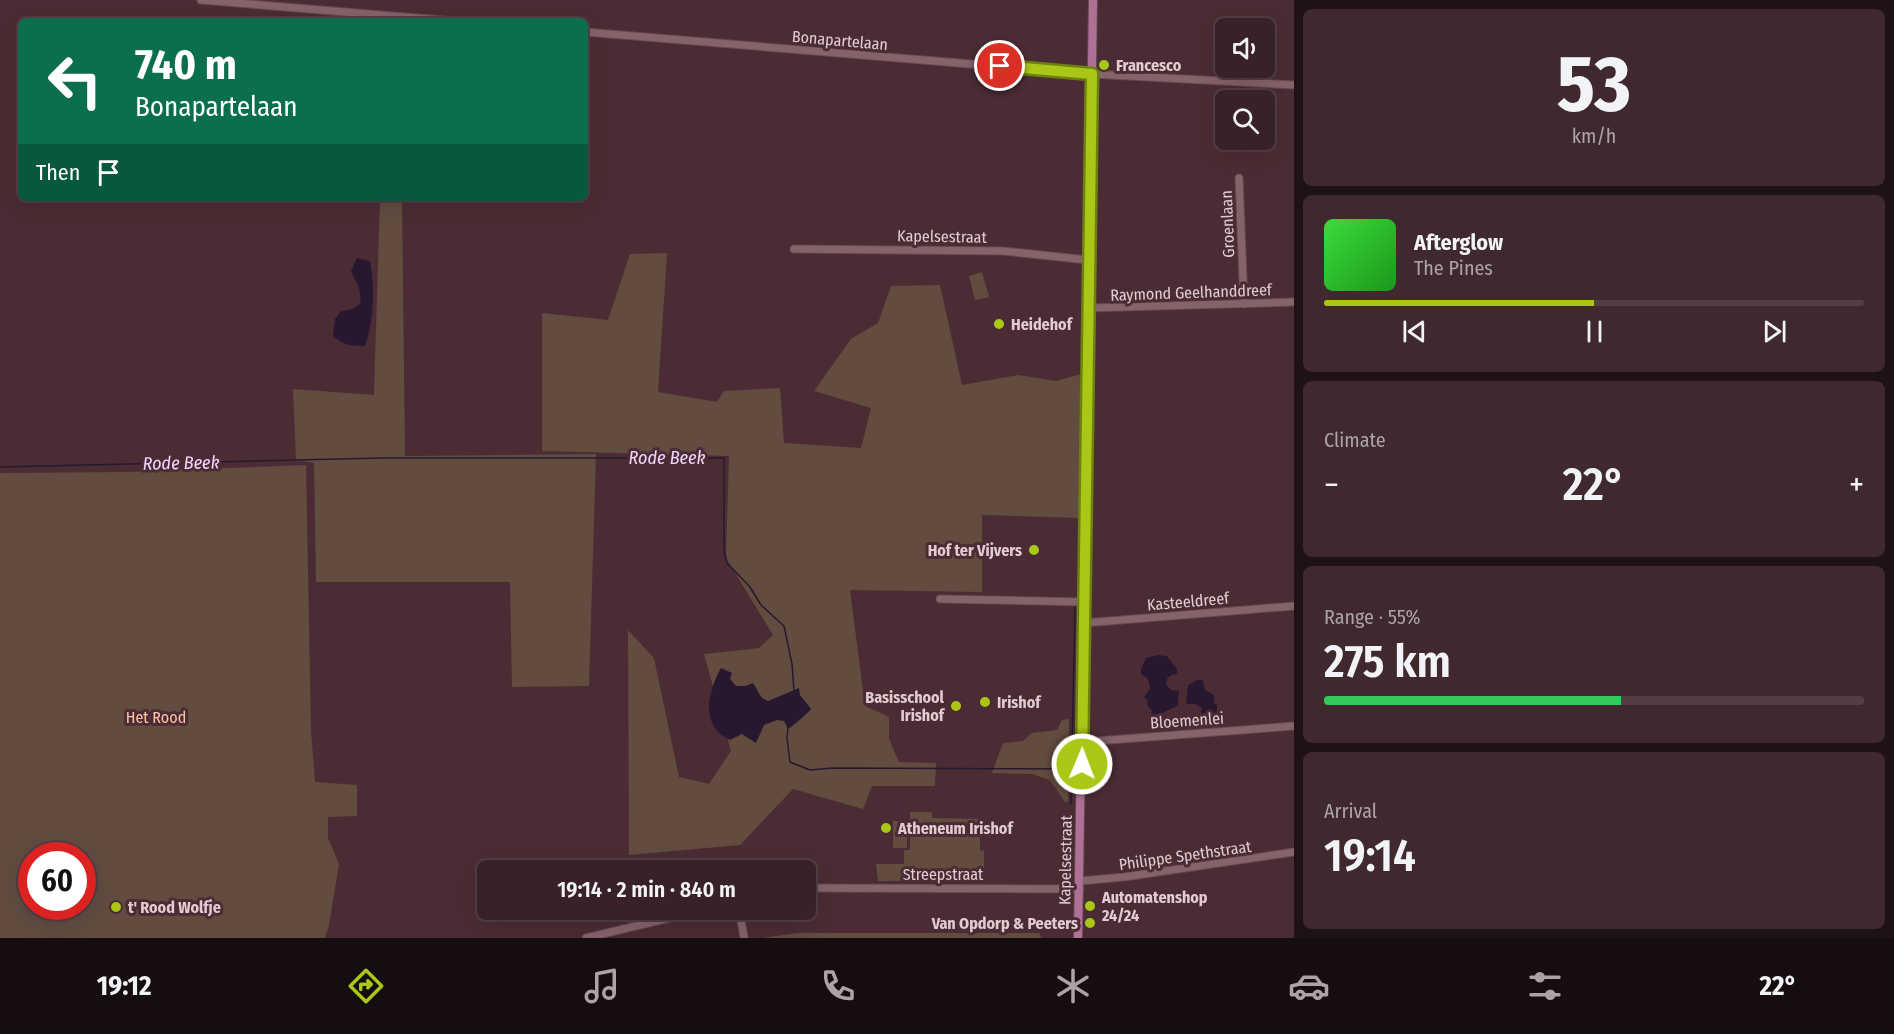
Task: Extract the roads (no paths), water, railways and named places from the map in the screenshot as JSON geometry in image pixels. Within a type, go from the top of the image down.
[{"type":"main road","name":"Kapelsestraat","points":[[1078,938],[1083,742],[1093,0]]},
{"type":"street","points":[[201,0],[417,18]]},
{"type":"street","name":"Bonapartelaan","points":[[588,32],[1092,74],[1294,86]]},
{"type":"street","name":"Groenlaan","points":[[1239,178],[1244,304]]},
{"type":"street","name":"Kapelsestraat","points":[[794,249],[1003,251],[1088,260]]},
{"type":"street","name":"Raymond Geelhanddreef","points":[[1088,308],[1294,302]]},
{"type":"street","points":[[940,598],[1085,602]]},
{"type":"street","name":"Kasteeldreef","points":[[1084,623],[1294,606]]},
{"type":"street","name":"Bloemenlei","points":[[1083,742],[1294,726]]},
{"type":"street","name":"Philippe Spethstraat","points":[[1080,885],[1294,852]]},
{"type":"street","name":"Streepstraat","points":[[816,888],[1080,885]]},
{"type":"street","points":[[586,938],[661,920]]},
{"type":"street","points":[[741,920],[744,937]]},
{"type":"waterway","name":"Rode Beek","points":[[0,467],[380,458],[724,458],[724,551],[727,563],[750,587],[761,605],[784,626],[792,664],[794,691]]},
{"type":"waterway","points":[[1071,804],[1075,606]]},
{"type":"waterway","name":"Rode Beek","points":[[788,728],[790,762],[810,770],[833,768],[1071,769]]},
{"type":"place","name":"Francesco","points":[[1104,65]]},
{"type":"place","name":"Heidehof","points":[[999,324]]},
{"type":"place","name":"Hof ter Vijvers","points":[[1034,550]]},
{"type":"place","name":"Irishof","points":[[985,702]]},
{"type":"place","name":"Basisschool Irishof","points":[[956,706]]},
{"type":"place","name":"Atheneum Irishof","points":[[886,828]]},
{"type":"place","name":"Automatenshop 24/24","points":[[1090,906]]},
{"type":"place","name":"t' Rood Wolfje","points":[[116,907]]},
{"type":"place","name":"Van Opdorp & Peeters","points":[[1090,923]]},
{"type":"park label","name":"Het Rood","points":[[156,717]]}]
